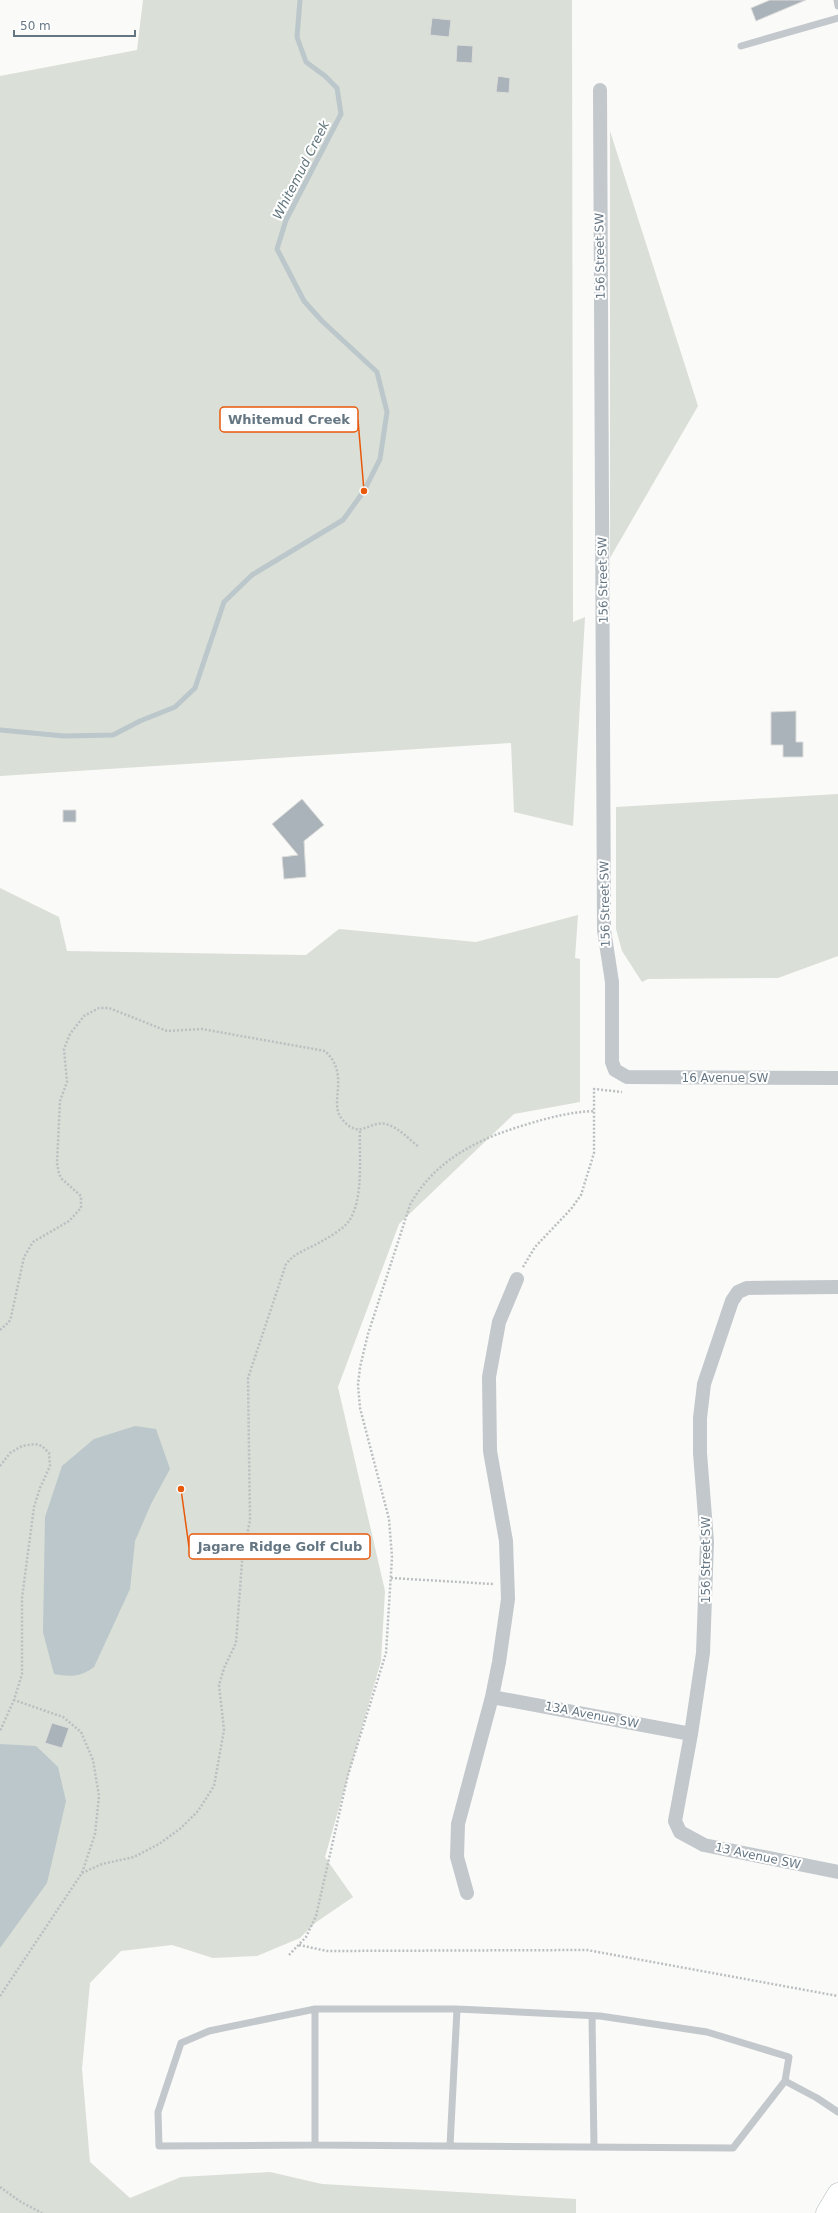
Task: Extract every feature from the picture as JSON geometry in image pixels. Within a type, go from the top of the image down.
[{"type":"main road","points":[[826,2213],[838,2193]]},
{"type":"street","name":"156 Street SW","points":[[600,90],[604,930],[612,982],[612,1062],[615,1070]]},
{"type":"street","name":"16 Avenue SW","points":[[615,1070],[627,1077],[838,1078]]},
{"type":"street","points":[[467,1893],[457,1857],[458,1824],[492,1697],[503,1638],[508,1585],[505,1534],[490,1451],[488,1400],[493,1346],[504,1308],[517,1279]]},
{"type":"street","name":"156 Street SW","points":[[680,1832],[675,1821],[676,1807],[691,1734],[703,1653],[706,1603],[708,1542],[700,1453],[700,1418],[704,1384],[732,1300],[738,1292],[747,1288],[838,1287]]},
{"type":"street","name":"13A Avenue SW","points":[[492,1697],[691,1734]]},
{"type":"street","name":"13 Avenue SW","points":[[680,1832],[704,1845],[838,1872]]},
{"type":"lane","points":[[837,0],[838,6]]},
{"type":"lane","points":[[741,46],[838,18]]},
{"type":"lane","points":[[315,2009],[315,2145]]},
{"type":"lane","points":[[315,2009],[457,2009],[592,2016],[708,2032],[789,2057],[784,2082],[733,2148],[315,2145],[159,2146],[158,2112],[181,2043],[210,2031],[315,2009]]},
{"type":"lane","points":[[450,2146],[457,2009]]},
{"type":"lane","points":[[592,2016],[594,2146]]},
{"type":"lane","points":[[784,2082],[817,2098],[838,2112]]},
{"type":"path","points":[[0,1330],[9,1322],[11,1317],[24,1257],[28,1249],[42,1236],[69,1221],[81,1208],[82,1201],[79,1192],[59,1174],[57,1164],[59,1108],[67,1082],[64,1056],[66,1042],[76,1024],[91,1011],[100,1008],[109,1008],[167,1031],[202,1029],[325,1051],[335,1063],[338,1070],[340,1116],[353,1128],[360,1130],[378,1124],[386,1124],[396,1129],[419,1147]]},
{"type":"path","points":[[517,1279],[535,1246],[571,1209],[581,1195],[594,1153],[594,1089],[623,1092]]},
{"type":"path","points":[[289,1955],[311,1929],[321,1901],[348,1775],[386,1653],[392,1557],[389,1519],[360,1408],[358,1385],[360,1367],[368,1334],[410,1205],[422,1186],[434,1173],[462,1150],[477,1142],[505,1131],[570,1112],[594,1111]]},
{"type":"path","points":[[82,1873],[102,1864],[134,1857],[159,1844],[181,1828],[198,1811],[214,1786],[224,1730],[219,1685],[224,1668],[236,1643],[242,1562],[250,1520],[248,1378],[286,1264],[299,1252],[322,1241],[337,1231],[348,1222],[352,1215],[357,1196],[359,1179],[360,1130]]},
{"type":"path","points":[[0,1466],[10,1453],[22,1446],[35,1444],[42,1446],[49,1453],[50,1466],[40,1488],[34,1507],[21,1611],[22,1674],[14,1700],[0,1731]]},
{"type":"path","points":[[391,1578],[508,1585]]},
{"type":"path","points":[[0,1996],[82,1873],[91,1849],[98,1816],[98,1778],[93,1760],[81,1732],[72,1723],[56,1714],[14,1700]]},
{"type":"path","points":[[299,1945],[327,1951],[587,1950],[838,1996]]},
{"type":"path","points":[[0,2187],[21,2202],[42,2213]]},
{"type":"shaded area","points":[[143,0],[572,0],[573,622],[585,617],[573,826],[514,812],[511,743],[0,776],[0,76],[137,50]]},
{"type":"shaded area","points":[[610,131],[698,406],[610,558]]},
{"type":"shaded area","points":[[838,794],[838,956],[778,978],[648,979],[642,982],[622,951],[616,929],[616,807]]},
{"type":"shaded area","points":[[0,888],[59,917],[67,951],[306,955],[339,929],[476,942],[578,915],[575,958],[580,959],[580,1102],[514,1114],[399,1224],[338,1387],[385,1591],[381,1661],[325,1857],[353,1897],[315,1923],[300,1938],[257,1956],[213,1958],[172,1945],[121,1951],[90,1983],[82,2069],[90,2162],[130,2198],[181,2177],[270,2172],[322,2184],[576,2199],[576,2213],[0,2213]]},
{"type":"shaded area","points":[[135,1426],[156,1429],[170,1469],[151,1504],[135,1541],[130,1589],[94,1667],[85,1673],[75,1675],[65,1676],[54,1674],[43,1632],[45,1517],[62,1466],[94,1439]]},
{"type":"shaded area","points":[[0,1744],[36,1746],[58,1767],[66,1801],[47,1883],[0,1948]]},
{"type":"building","points":[[770,0],[806,0],[756,21],[751,8]]},
{"type":"building","points":[[432,18],[451,20],[449,37],[430,35]]},
{"type":"building","points":[[457,45],[473,46],[472,63],[456,62]]},
{"type":"building","points":[[498,76],[510,78],[509,93],[496,92]]},
{"type":"building","points":[[796,711],[796,742],[803,742],[803,757],[783,757],[783,745],[771,745],[771,712]]},
{"type":"building","points":[[302,799],[324,825],[304,841],[306,877],[284,879],[282,857],[298,855],[272,824]]},
{"type":"building","points":[[63,810],[76,810],[76,822],[63,822]]},
{"type":"building","points":[[52,1723],[69,1728],[62,1748],[45,1743]]},
{"type":"waterway","name":"Whitemud Creek","points":[[0,730],[64,736],[113,735],[140,721],[175,707],[195,688],[224,602],[252,575],[343,520],[364,491],[380,459],[387,412],[377,372],[322,321],[304,301],[277,249],[286,220],[341,114],[337,88],[325,76],[306,62],[297,37],[300,0]]},
{"type":"place","name":"Whitemud Creek","points":[[364,491]]},
{"type":"place","name":"Jagare Ridge Golf Club","points":[[181,1489]]}]
